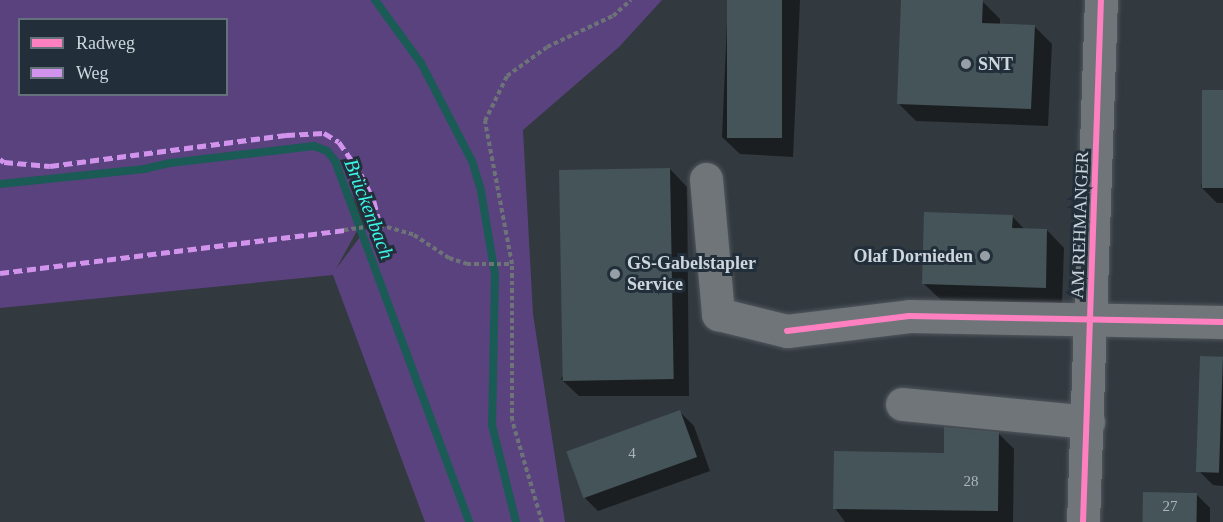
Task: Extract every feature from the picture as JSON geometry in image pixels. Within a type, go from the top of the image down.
[{"type":"street","name":"AM REHMANGER","points":[[1083,522],[1092,318],[1101,0]]},
{"type":"street","points":[[706,179],[718,314],[787,331],[909,316],[1223,322]]},
{"type":"street","points":[[902,404],[1088,422]]},
{"type":"path","points":[[542,522],[512,420],[512,264],[486,121],[507,76],[547,47],[613,16],[631,0]]},
{"type":"path","points":[[344,230],[373,224],[414,235],[449,258],[467,264],[512,264]]},
{"type":"shaded area","points":[[0,0],[662,0],[619,47],[523,130],[533,314],[565,522],[425,522],[333,275],[0,308]],"holes":[[[340,174],[369,225],[336,269],[359,227]]]},
{"type":"building","points":[[727,0],[782,0],[782,138],[727,138]]},
{"type":"building","name":"SNT","points":[[901,0],[983,0],[982,23],[1035,25],[1031,109],[897,104]]},
{"type":"building","points":[[1202,90],[1223,90],[1223,188],[1202,188]]},
{"type":"building","name":"GS-Gabelstapler Service","points":[[670,168],[674,379],[563,381],[559,170]]},
{"type":"building","name":"Olaf Dornieden","points":[[924,212],[1013,215],[1012,228],[1047,229],[1046,288],[922,284]]},
{"type":"building","points":[[1200,356],[1223,357],[1219,473],[1196,472]]},
{"type":"building","points":[[680,410],[697,457],[583,498],[566,451]]},
{"type":"building","points":[[944,427],[999,432],[998,511],[833,509],[834,451],[944,453]]},
{"type":"building","points":[[1143,492],[1197,493],[1196,522],[1142,522]]},
{"type":"waterway","points":[[375,0],[421,63],[472,161],[481,191],[495,275],[492,425],[516,522]]},
{"type":"waterway","name":"Brückenbach","points":[[0,184],[144,169],[170,163],[314,146],[327,151],[335,161],[469,522]]},
{"type":"marked path","points":[[0,159],[4,162],[50,166],[286,135],[324,133],[339,142],[361,174],[374,201],[380,225]]},
{"type":"marked path","points":[[0,273],[344,230]]},
{"type":"cycle path","points":[[1083,522],[1101,0]]},
{"type":"cycle path","points":[[787,331],[909,316],[1223,322]]},
{"type":"place","name":"SNT","points":[[966,64]]},
{"type":"place","name":"Olaf Dornieden","points":[[985,256]]},
{"type":"place","name":"GS-Gabelstapler Service","points":[[615,274]]}]
